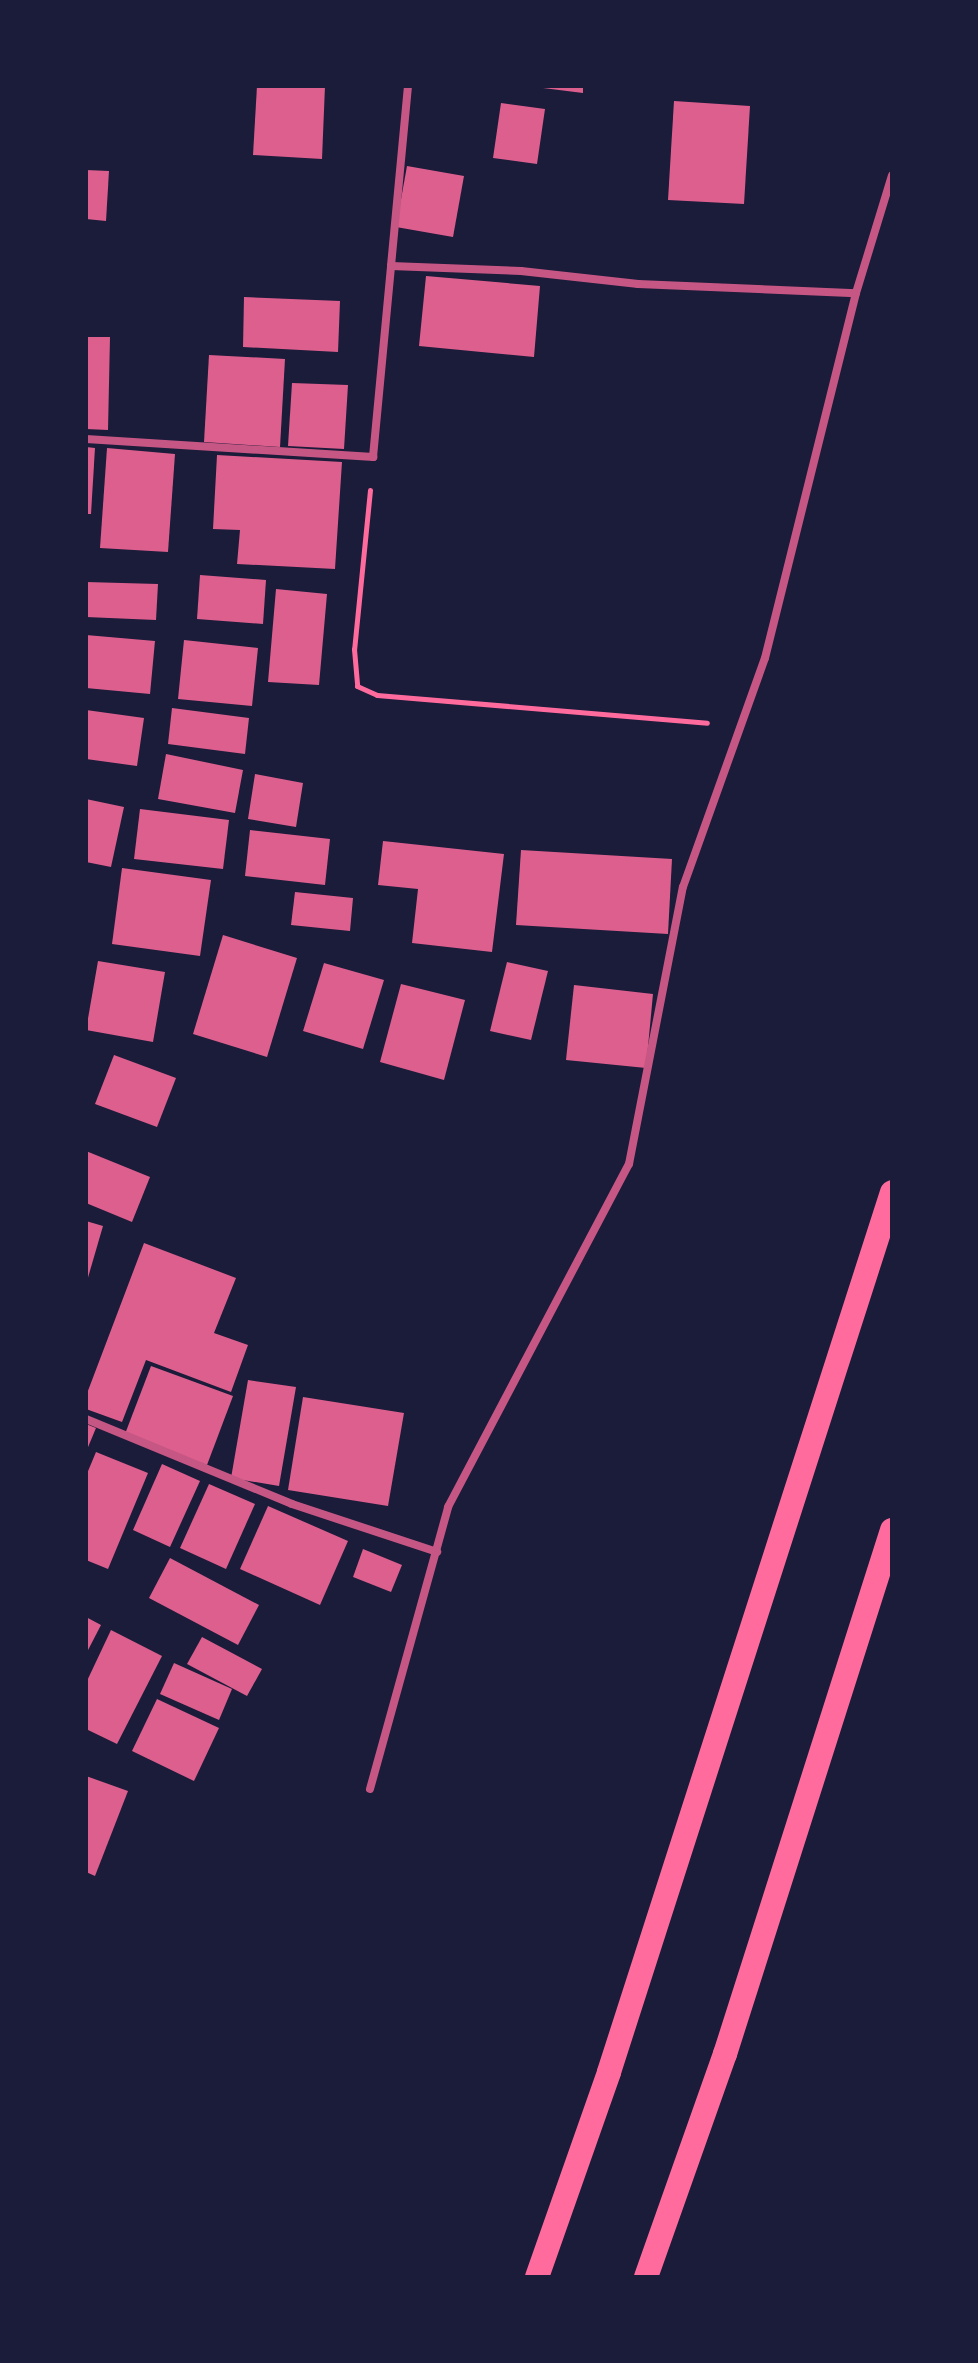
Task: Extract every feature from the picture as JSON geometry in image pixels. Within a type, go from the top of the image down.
[{"type":"highway","points":[[537,2277],[614,2057],[892,1192]]},
{"type":"highway","points":[[646,2277],[725,2054],[892,1530]]},
{"type":"street","points":[[86,439],[373,457],[408,86]]},
{"type":"street","points":[[370,1789],[448,1507],[629,1164],[683,887],[765,658],[856,293],[892,175]]},
{"type":"street","points":[[391,266],[521,271],[638,284],[856,293]]},
{"type":"street","points":[[86,1419],[292,1504],[437,1552]]},
{"type":"path","points":[[373,457],[354,649],[357,686],[377,695],[739,725]]},
{"type":"building","points":[[257,86],[325,86],[322,159],[253,155]]},
{"type":"building","points":[[527,86],[583,86],[583,93]]},
{"type":"building","points":[[674,101],[750,106],[744,204],[668,200]]},
{"type":"building","points":[[501,103],[545,109],[537,164],[493,158]]},
{"type":"building","points":[[407,166],[464,176],[453,237],[396,227]]},
{"type":"building","points":[[86,170],[109,171],[106,221],[86,219]]},
{"type":"building","points":[[426,276],[540,286],[534,357],[419,346]]},
{"type":"building","points":[[244,297],[340,301],[338,352],[243,347]]},
{"type":"building","points":[[86,337],[110,337],[108,430],[86,429]]},
{"type":"building","points":[[209,355],[285,359],[280,447],[204,442]]},
{"type":"building","points":[[292,383],[348,385],[344,449],[288,446]]},
{"type":"building","points":[[86,447],[95,448],[91,514],[86,514]]},
{"type":"building","points":[[107,448],[175,454],[168,552],[100,548]]},
{"type":"building","points":[[217,455],[342,462],[335,569],[237,564],[240,530],[213,529]]},
{"type":"building","points":[[200,575],[266,580],[263,624],[197,619]]},
{"type":"building","points":[[86,582],[158,584],[156,620],[86,617]]},
{"type":"building","points":[[276,589],[327,594],[319,685],[268,682]]},
{"type":"building","points":[[86,635],[155,641],[150,694],[86,688]]},
{"type":"building","points":[[184,640],[258,648],[252,706],[178,699]]},
{"type":"building","points":[[172,708],[249,718],[245,754],[168,744]]},
{"type":"building","points":[[86,710],[144,718],[137,766],[86,759]]},
{"type":"building","points":[[166,754],[243,770],[235,813],[158,799]]},
{"type":"building","points":[[255,774],[303,783],[296,827],[248,819]]},
{"type":"building","points":[[86,799],[124,807],[111,867],[86,862]]},
{"type":"building","points":[[140,809],[229,820],[223,869],[134,859]]},
{"type":"building","points":[[250,830],[330,839],[325,885],[245,876]]},
{"type":"building","points":[[383,841],[504,854],[492,952],[412,943],[418,889],[378,885]]},
{"type":"building","points":[[521,850],[672,859],[668,934],[516,925]]},
{"type":"building","points":[[122,868],[211,880],[200,956],[112,944]]},
{"type":"building","points":[[295,892],[353,898],[350,931],[291,925]]},
{"type":"building","points":[[223,935],[297,958],[267,1057],[193,1034]]},
{"type":"building","points":[[98,961],[165,972],[153,1042],[86,1030]]},
{"type":"building","points":[[507,962],[548,971],[531,1040],[490,1031]]},
{"type":"building","points":[[324,963],[384,980],[363,1049],[303,1031]]},
{"type":"building","points":[[401,984],[465,1000],[444,1080],[380,1062]]},
{"type":"building","points":[[574,985],[653,994],[646,1068],[566,1060]]},
{"type":"building","points":[[114,1055],[176,1078],[157,1127],[95,1104]]},
{"type":"building","points":[[86,1151],[150,1177],[132,1222],[86,1203]]},
{"type":"building","points":[[86,1221],[103,1226],[87,1281],[86,1281]]},
{"type":"building","points":[[144,1243],[236,1278],[214,1333],[248,1345],[231,1392],[146,1360],[122,1422],[86,1409],[86,1396]]},
{"type":"building","points":[[151,1366],[233,1396],[207,1465],[125,1434]]},
{"type":"building","points":[[248,1380],[296,1387],[279,1486],[231,1478]]},
{"type":"building","points":[[303,1397],[404,1413],[388,1506],[288,1490]]},
{"type":"building","points":[[86,1424],[96,1428],[86,1452]]},
{"type":"building","points":[[96,1452],[148,1473],[108,1569],[86,1560],[86,1476]]},
{"type":"building","points":[[162,1464],[200,1481],[170,1547],[133,1530]]},
{"type":"building","points":[[209,1484],[255,1504],[226,1569],[180,1548]]},
{"type":"building","points":[[268,1506],[348,1541],[320,1605],[240,1569]]},
{"type":"building","points":[[363,1549],[402,1565],[391,1592],[353,1577]]},
{"type":"building","points":[[170,1558],[259,1605],[238,1645],[149,1598]]},
{"type":"building","points":[[86,1617],[101,1625],[86,1654]]},
{"type":"building","points":[[111,1630],[162,1656],[117,1744],[86,1729],[86,1683]]},
{"type":"building","points":[[202,1637],[262,1669],[247,1696],[187,1664]]},
{"type":"building","points":[[174,1663],[232,1689],[219,1720],[160,1694]]},
{"type":"building","points":[[157,1699],[219,1728],[194,1781],[132,1751]]},
{"type":"building","points":[[86,1776],[128,1791],[95,1876],[86,1872]]}]
